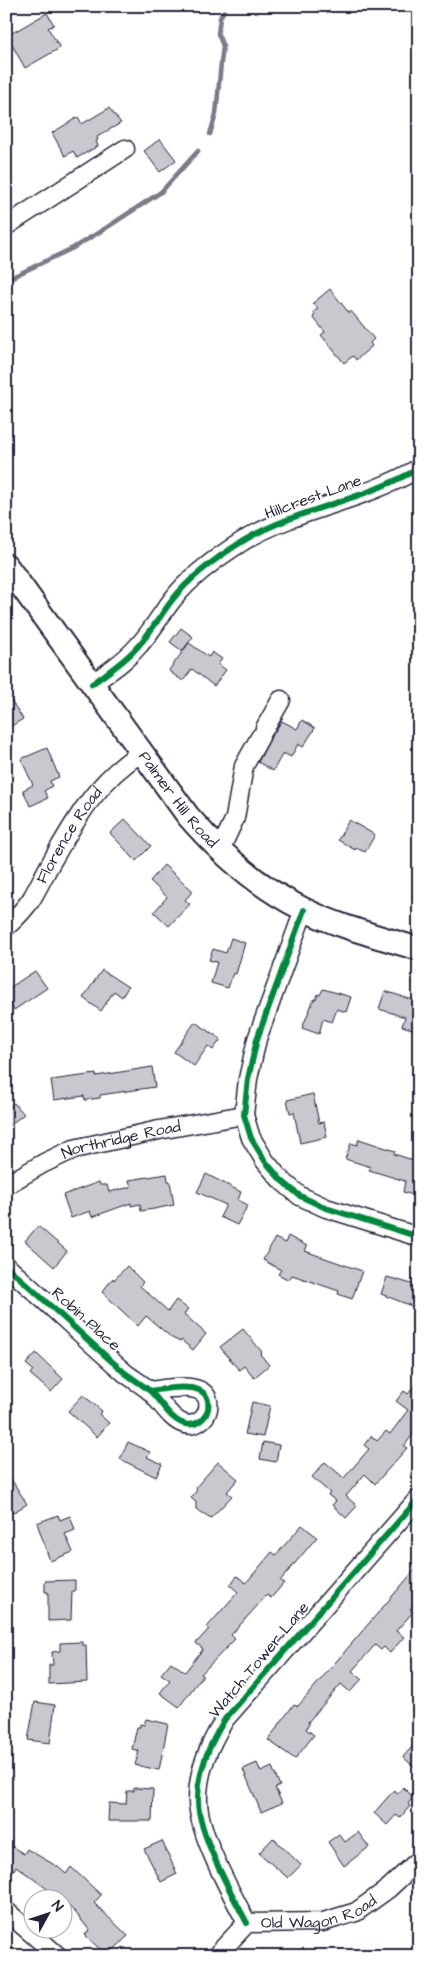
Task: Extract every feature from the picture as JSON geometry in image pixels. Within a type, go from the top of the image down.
[{"type":"main road","name":"Palmer Hill Road","points":[[6,565],[188,816],[220,850],[244,871],[304,910],[419,949]]},
{"type":"street","points":[[6,226],[125,149]]},
{"type":"street","name":"Hillcrest Lane","points":[[92,684],[121,663],[139,646],[182,589],[211,564],[242,542],[272,525],[310,510],[400,480],[419,468]]},
{"type":"street","points":[[220,850],[235,818],[244,766],[281,700]]},
{"type":"street","name":"Florence Road","points":[[6,927],[31,899],[91,797],[126,762],[142,752]]},
{"type":"street","points":[[304,910],[257,1039],[248,1079],[244,1116],[251,1138],[265,1161],[281,1180],[300,1196],[326,1208],[419,1238]]},
{"type":"street","name":"Northridge Road","points":[[6,1185],[44,1163],[74,1149],[159,1130],[244,1116]]},
{"type":"street","name":"Robin Place","points":[[6,1266],[127,1374],[150,1391]]},
{"type":"street","name":"Watch Tower Lane","points":[[247,1923],[205,1836],[198,1803],[201,1774],[209,1745],[225,1719],[419,1498]]},
{"type":"street","name":"Old Wagon Road","points":[[216,1956],[247,1923],[323,1922],[356,1912],[388,1889],[419,1860]]},
{"type":"street","points":[[6,1911],[58,1956]]},
{"type":"building","points":[[47,13],[54,25],[48,28],[60,48],[25,68],[7,36]]},
{"type":"building","points":[[109,108],[121,123],[97,137],[98,146],[77,158],[73,151],[65,156],[52,133],[78,117],[82,124]]},
{"type":"building","points":[[160,139],[176,160],[160,172],[144,151]]},
{"type":"building","points":[[330,289],[349,313],[351,311],[374,339],[370,343],[372,346],[356,360],[353,356],[344,363],[321,335],[325,332],[313,317],[315,315],[313,312],[318,309],[313,303]]},
{"type":"building","points":[[181,628],[193,637],[182,651],[170,642]]},
{"type":"building","points":[[189,643],[209,657],[212,652],[222,659],[218,664],[226,670],[214,686],[192,669],[183,681],[170,672],[169,670]]},
{"type":"building","points":[[6,693],[23,719],[6,729]]},
{"type":"building","points":[[302,720],[315,728],[303,747],[298,744],[291,757],[283,753],[273,771],[258,762],[282,721],[297,729]]},
{"type":"building","points":[[47,748],[59,777],[50,781],[52,786],[44,791],[48,798],[30,806],[23,790],[33,785],[21,759]]},
{"type":"building","points":[[125,819],[151,846],[136,861],[110,833]]},
{"type":"building","points":[[349,820],[375,835],[365,852],[356,848],[355,850],[338,840]]},
{"type":"building","points":[[164,865],[193,891],[185,900],[190,904],[169,926],[154,912],[167,897],[150,881]]},
{"type":"building","points":[[231,938],[245,943],[236,974],[233,973],[228,988],[211,983],[217,962],[209,960],[213,949],[226,953]]},
{"type":"building","points":[[102,970],[128,987],[122,997],[114,991],[101,1011],[83,998]]},
{"type":"building","points":[[35,971],[47,988],[14,1010],[6,998],[6,990]]},
{"type":"building","points":[[323,989],[351,997],[346,1012],[337,1009],[332,1022],[323,1019],[319,1034],[302,1028],[314,999],[316,999],[318,994],[320,995]]},
{"type":"building","points":[[385,991],[419,1002],[419,1031],[402,1026],[405,1017],[379,1009]]},
{"type":"building","points":[[195,1022],[221,1039],[213,1050],[208,1046],[194,1066],[174,1052]]},
{"type":"building","points":[[152,1067],[155,1087],[100,1095],[100,1098],[85,1100],[84,1096],[54,1100],[51,1080],[96,1074],[96,1076]]},
{"type":"building","points":[[313,1094],[319,1123],[324,1122],[327,1137],[300,1143],[294,1112],[290,1113],[287,1100]]},
{"type":"building","points":[[14,1103],[24,1114],[6,1128],[6,1110]]},
{"type":"building","points":[[359,1139],[395,1151],[394,1154],[419,1162],[419,1197],[403,1192],[405,1181],[369,1170],[371,1167],[345,1159],[351,1143],[357,1145]]},
{"type":"building","points":[[167,1174],[174,1205],[141,1211],[140,1204],[131,1206],[131,1203],[92,1217],[90,1211],[71,1218],[63,1195],[99,1182],[100,1185],[107,1185],[109,1192],[131,1187],[129,1180]]},
{"type":"building","points":[[206,1174],[241,1192],[238,1200],[248,1205],[237,1225],[220,1217],[226,1205],[197,1192]]},
{"type":"building","points":[[38,1226],[67,1251],[54,1267],[25,1241]]},
{"type":"building","points":[[288,1236],[307,1246],[305,1251],[362,1271],[352,1299],[338,1294],[339,1291],[292,1275],[289,1280],[278,1274],[281,1270],[263,1260],[275,1238],[285,1243]]},
{"type":"building","points":[[127,1266],[143,1282],[140,1286],[168,1311],[176,1300],[188,1309],[184,1314],[206,1334],[193,1350],[181,1340],[180,1342],[172,1338],[146,1316],[138,1326],[102,1292],[113,1278],[114,1280]]},
{"type":"building","points":[[387,1277],[419,1286],[419,1309],[381,1294]]},
{"type":"building","points":[[243,1329],[262,1352],[260,1354],[269,1365],[254,1378],[244,1366],[239,1370],[220,1347]]},
{"type":"building","points":[[36,1353],[63,1379],[51,1392],[30,1374],[33,1370],[26,1364]]},
{"type":"building","points":[[419,1380],[419,1427],[404,1446],[407,1448],[375,1484],[365,1474],[346,1496],[357,1506],[346,1518],[332,1505],[336,1501],[328,1495],[330,1493],[312,1477],[325,1462],[344,1478],[369,1449],[364,1445],[371,1436],[377,1441],[386,1431],[390,1434],[408,1410],[396,1401],[404,1391],[408,1394]]},
{"type":"building","points":[[83,1395],[102,1411],[99,1414],[109,1423],[97,1437],[68,1411]]},
{"type":"building","points":[[252,1402],[270,1406],[263,1437],[245,1434]]},
{"type":"building","points":[[128,1442],[150,1452],[147,1457],[162,1464],[156,1477],[120,1459]]},
{"type":"building","points":[[263,1442],[279,1445],[276,1462],[260,1459]]},
{"type":"building","points":[[218,1462],[238,1479],[227,1492],[232,1496],[211,1518],[196,1509],[196,1502],[191,1498],[197,1490],[196,1487]]},
{"type":"building","points":[[6,1471],[27,1504],[6,1517]]},
{"type":"building","points":[[58,1515],[60,1520],[70,1516],[75,1530],[65,1534],[73,1552],[50,1561],[37,1523]]},
{"type":"building","points":[[302,1525],[317,1537],[280,1581],[284,1583],[271,1598],[267,1595],[231,1635],[235,1639],[201,1674],[203,1675],[179,1707],[160,1693],[170,1680],[161,1674],[171,1662],[185,1672],[203,1649],[196,1643],[209,1629],[207,1627],[238,1592],[230,1585],[237,1576],[246,1583],[272,1552],[276,1555]]},
{"type":"building","points":[[419,1565],[419,1599],[410,1609],[413,1612],[396,1631],[404,1637],[390,1653],[384,1647],[381,1650],[375,1645],[352,1671],[362,1679],[350,1692],[341,1684],[308,1722],[309,1724],[306,1729],[314,1735],[295,1759],[268,1740],[294,1704],[298,1706]]},
{"type":"building","points":[[75,1580],[75,1591],[72,1591],[71,1620],[48,1621],[48,1592],[45,1592],[45,1581]]},
{"type":"building","points":[[82,1642],[82,1645],[86,1645],[87,1682],[49,1684],[49,1665],[53,1665],[52,1652],[60,1651],[60,1643]]},
{"type":"building","points":[[35,1702],[55,1705],[50,1743],[28,1740]]},
{"type":"building","points":[[146,1719],[168,1724],[159,1770],[135,1765],[139,1751],[132,1749],[137,1727],[140,1727],[140,1724],[144,1725]]},
{"type":"building","points":[[419,1739],[419,1771],[403,1757]]},
{"type":"building","points":[[257,1763],[261,1772],[272,1767],[280,1786],[275,1788],[282,1803],[261,1812],[243,1769]]},
{"type":"building","points":[[403,1787],[413,1797],[408,1804],[410,1806],[400,1818],[396,1815],[387,1825],[374,1813],[394,1790],[397,1794]]},
{"type":"building","points":[[134,1788],[153,1789],[152,1821],[108,1821],[109,1803],[126,1804],[127,1791],[134,1791]]},
{"type":"building","points":[[358,1832],[369,1847],[344,1866],[328,1842],[339,1834],[345,1842]]},
{"type":"building","points":[[273,1838],[301,1865],[288,1878],[259,1853]]},
{"type":"building","points":[[162,1841],[177,1874],[161,1882],[144,1849]]},
{"type":"building","points":[[6,1843],[24,1854],[27,1849],[58,1867],[66,1874],[71,1867],[101,1895],[94,1903],[128,1936],[107,1956],[85,1935],[89,1930],[72,1909],[72,1890],[48,1890],[16,1866],[14,1870],[6,1865]]},
{"type":"waterway","points":[[210,134],[216,114],[223,46],[218,34],[220,18],[226,6]]},
{"type":"waterway","points":[[6,280],[73,248],[161,192],[198,151]]},
{"type":"cycle path","points":[[92,684],[134,651],[188,582],[243,541],[286,520],[376,489],[419,468]]},
{"type":"cycle path","points":[[304,910],[257,1039],[248,1079],[244,1115],[251,1138],[265,1161],[281,1180],[300,1196],[326,1208],[419,1237]]},
{"type":"cycle path","points":[[6,1266],[125,1373],[150,1391],[175,1419],[189,1425],[200,1421],[207,1413],[208,1399],[196,1389],[177,1388],[150,1391]]},
{"type":"cycle path","points":[[247,1923],[217,1864],[200,1815],[198,1791],[202,1769],[209,1749],[225,1719],[419,1498]]}]
